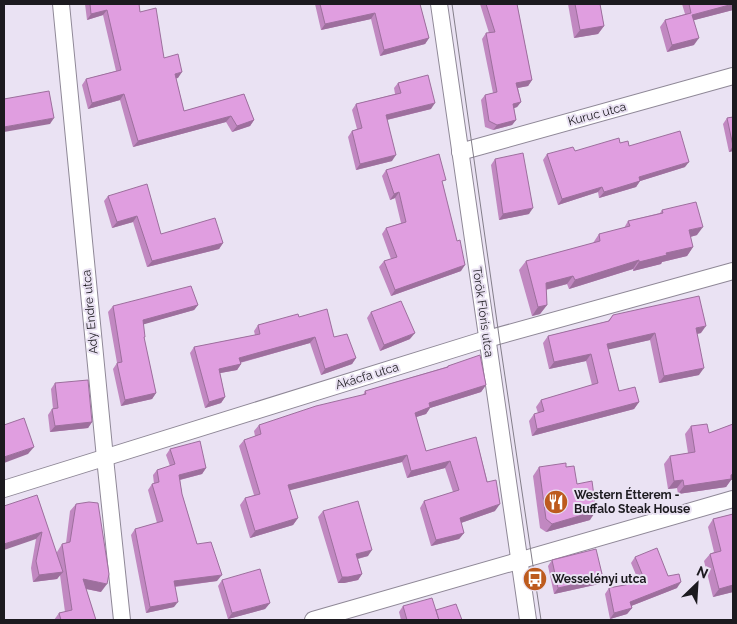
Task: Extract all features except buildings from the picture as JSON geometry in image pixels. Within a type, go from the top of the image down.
[{"type":"street","name":"Ady Endre utca","points":[[61,4],[104,458],[122,620]]},
{"type":"street","name":"Török Flóris utca","points":[[440,4],[528,620]]},
{"type":"street","name":"Kuruc utca","points":[[460,152],[733,76]]},
{"type":"street","name":"Akácfa utca","points":[[4,489],[487,339],[733,271]]},
{"type":"street","points":[[312,620],[733,499]]},
{"type":"tram line","points":[[452,4],[541,620]]},
{"type":"place","name":"Western Étterem - Buffalo Steak House","points":[[556,502]]},
{"type":"place","name":"Wesselényi utca","points":[[535,579]]}]
